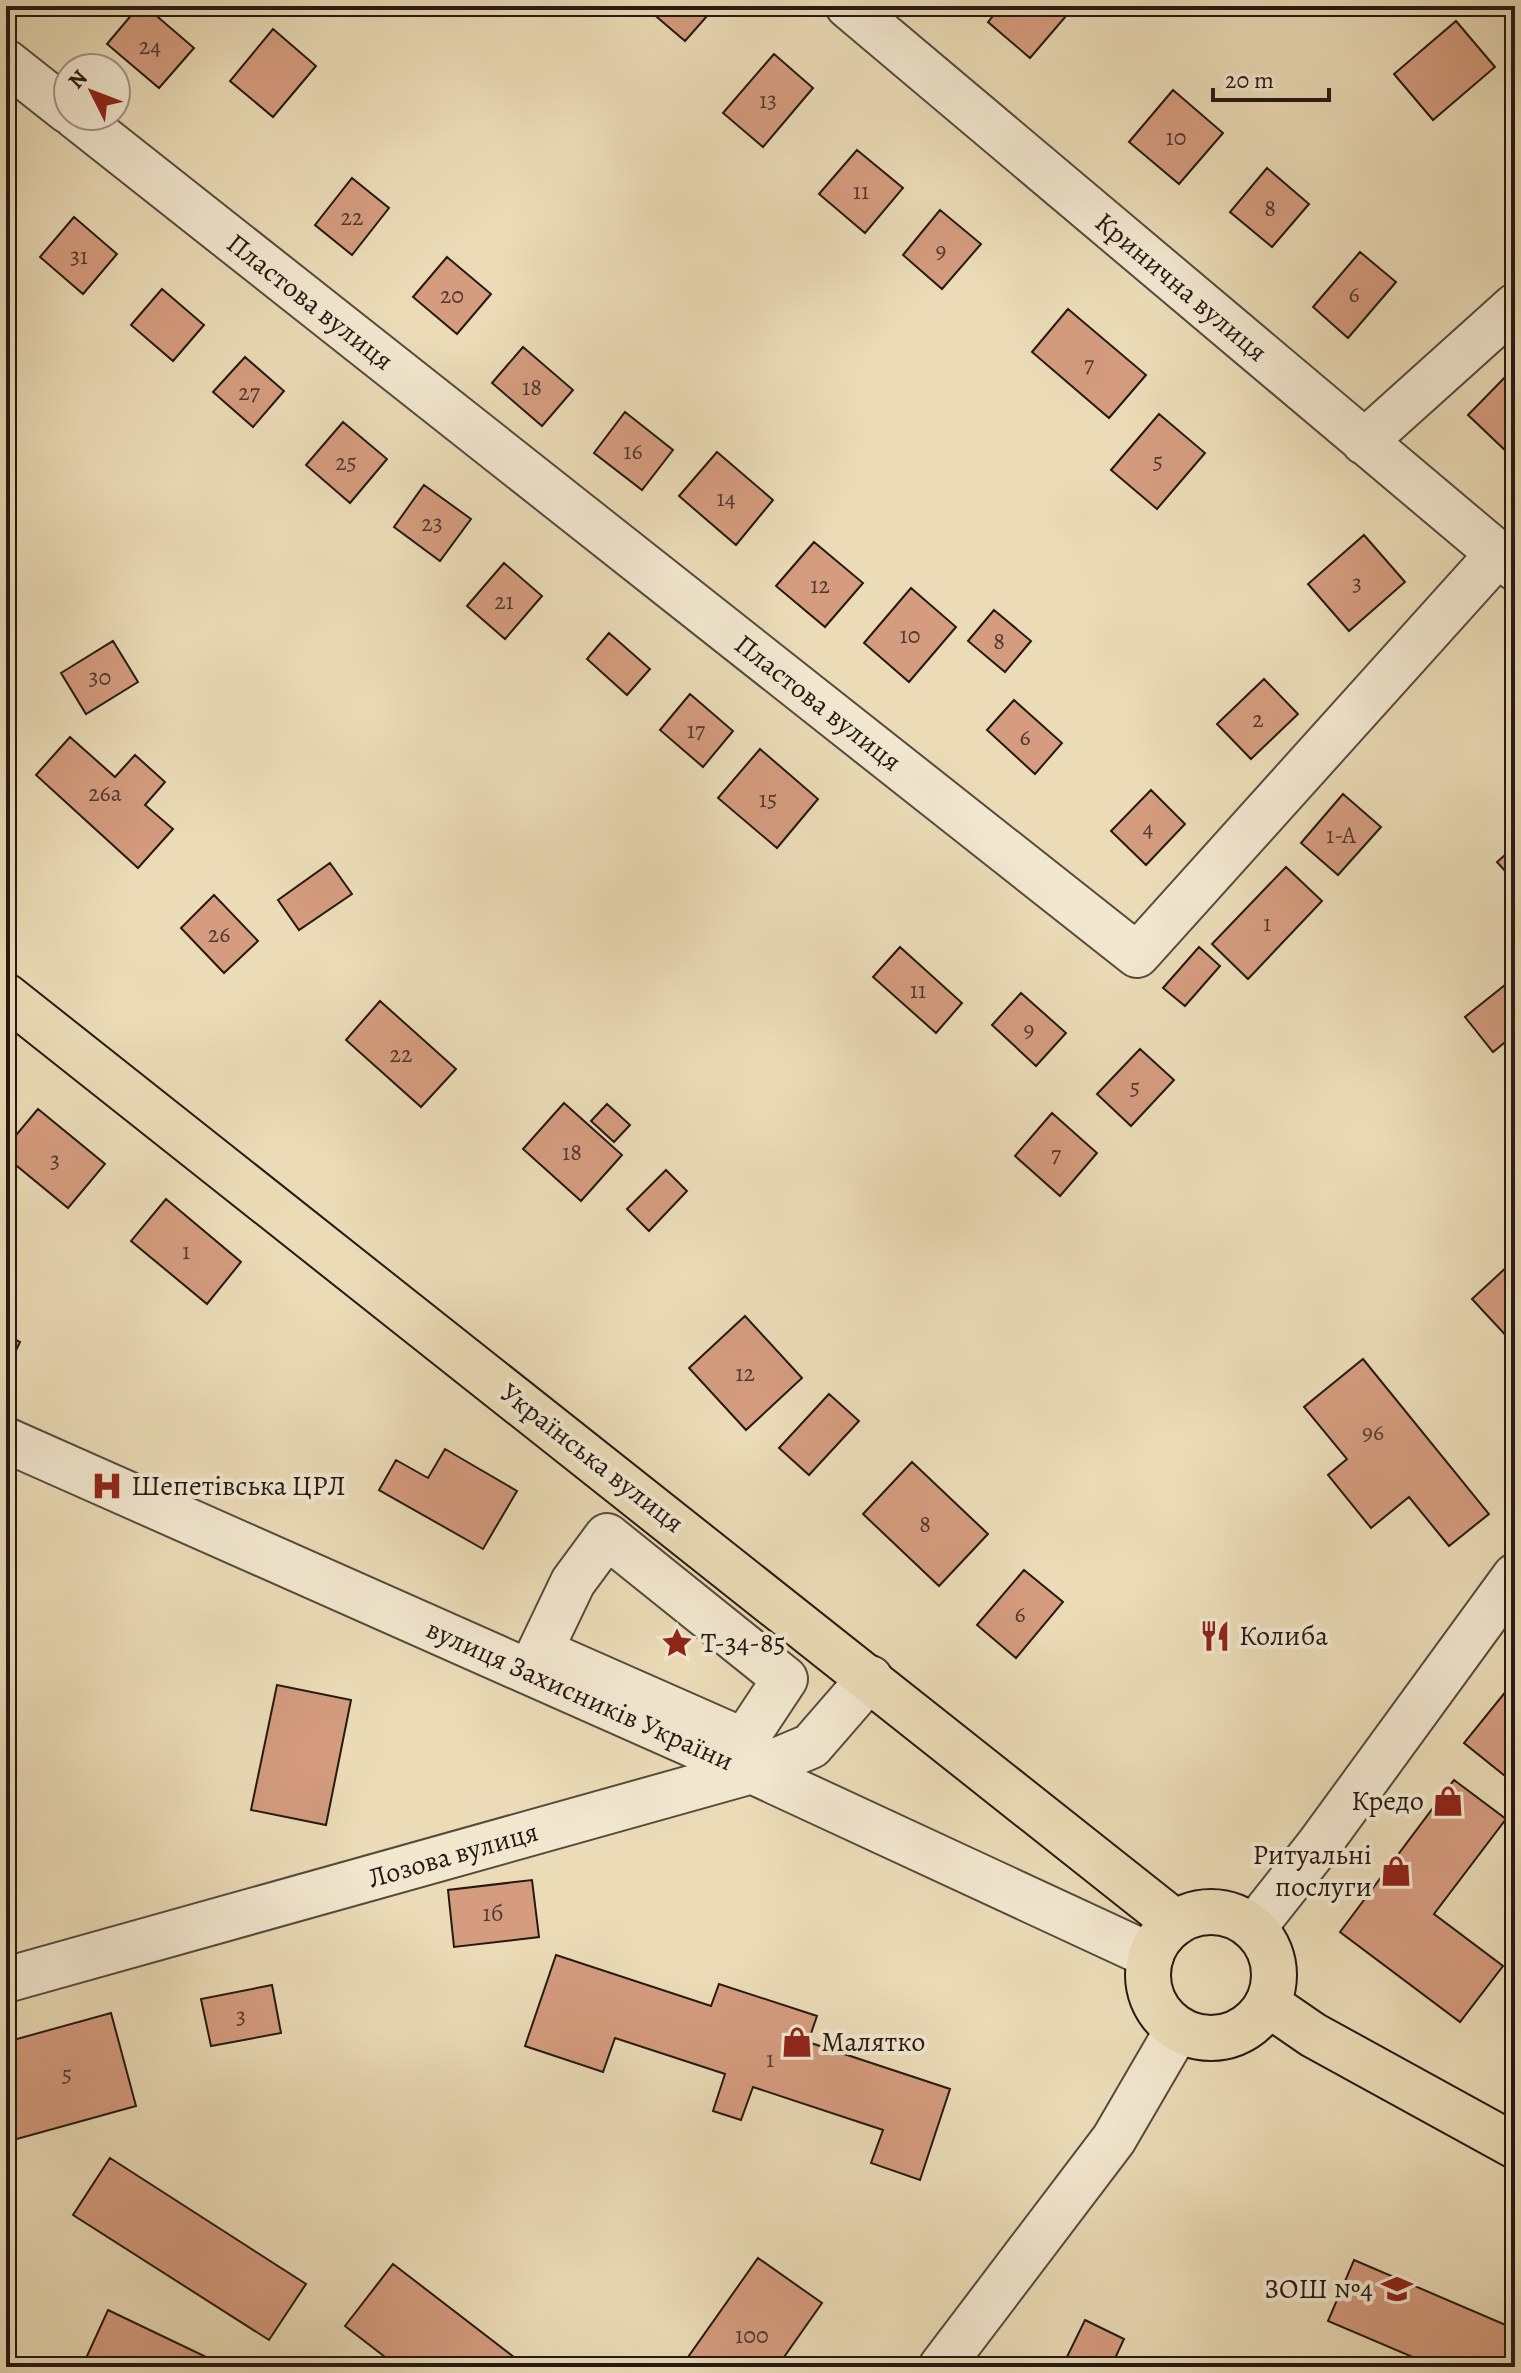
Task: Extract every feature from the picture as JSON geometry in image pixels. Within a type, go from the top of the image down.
[{"type":"main road","name":"Українська вулиця","points":[[6,996],[870,1678],[1163,1939]]},
{"type":"main road","points":[[1216,1911],[1236,1916],[1254,1927],[1267,1943],[1274,1963],[1275,1984],[1268,2004],[1256,2020],[1239,2032],[1219,2038],[1198,2037],[1178,2029],[1162,2016],[1152,1998],[1148,1977],[1163,1939],[1194,1913],[1216,1911]]},
{"type":"main road","points":[[1268,2004],[1313,2035],[1515,2146]]},
{"type":"street","name":"Кринична вулиця","points":[[848,6],[1507,560]]},
{"type":"street","points":[[6,62],[52,98]]},
{"type":"street","name":"Пластова вулиця","points":[[95,132],[1137,955],[1507,560]]},
{"type":"street","points":[[1364,442],[1515,306]]},
{"type":"street","name":"вулиця Захисників України","points":[[6,1440],[752,1771],[1163,1939]]},
{"type":"street","points":[[607,1536],[785,1679],[744,1741],[540,1651],[573,1582],[607,1536]]},
{"type":"street","points":[[1254,1927],[1318,1846],[1515,1576]]},
{"type":"street","name":"Лозова вулиця","points":[[6,1980],[752,1771],[811,1746],[870,1678]]},
{"type":"street","points":[[941,2367],[1114,2139],[1178,2029]]},
{"type":"building","points":[[139,6],[145,6],[194,48],[159,88],[132,65],[132,52],[116,52],[107,44]]},
{"type":"building","points":[[644,6],[714,6],[715,7],[685,41]]},
{"type":"building","points":[[1001,6],[1055,6],[1066,16],[1030,58],[988,22]]},
{"type":"building","points":[[1456,21],[1495,67],[1433,120],[1394,74]]},
{"type":"building","points":[[273,29],[316,66],[273,117],[230,81]]},
{"type":"building","points":[[774,54],[813,88],[763,147],[723,113]]},
{"type":"building","points":[[1173,90],[1223,133],[1179,184],[1129,142]]},
{"type":"building","points":[[857,150],[903,188],[865,233],[819,194]]},
{"type":"building","points":[[1267,168],[1309,204],[1272,247],[1230,212]]},
{"type":"building","points":[[352,178],[389,208],[352,255],[315,225]]},
{"type":"building","points":[[940,210],[981,244],[942,289],[903,255]]},
{"type":"building","points":[[74,217],[117,254],[83,294],[40,257]]},
{"type":"building","points":[[1360,252],[1396,282],[1348,338],[1313,307]]},
{"type":"building","points":[[447,257],[491,294],[457,334],[413,297]]},
{"type":"building","points":[[162,289],[204,325],[173,361],[131,325]]},
{"type":"building","points":[[1068,309],[1146,375],[1109,418],[1032,352]]},
{"type":"building","points":[[523,347],[573,390],[542,426],[492,383]]},
{"type":"building","points":[[245,357],[284,391],[253,427],[213,392]]},
{"type":"building","points":[[1515,367],[1515,448],[1509,454],[1468,415]]},
{"type":"building","points":[[625,412],[673,450],[642,490],[594,453]]},
{"type":"building","points":[[1159,414],[1205,453],[1157,509],[1111,470]]},
{"type":"building","points":[[343,422],[387,459],[350,503],[306,465]]},
{"type":"building","points":[[717,452],[773,500],[736,545],[679,496]]},
{"type":"building","points":[[424,485],[471,519],[440,561],[394,527]]},
{"type":"building","points":[[1364,535],[1405,582],[1349,631],[1308,584]]},
{"type":"building","points":[[814,542],[863,583],[825,627],[776,586]]},
{"type":"building","points":[[504,563],[542,596],[505,639],[467,606]]},
{"type":"building","points":[[911,588],[956,627],[909,682],[864,643]]},
{"type":"building","points":[[994,610],[1031,641],[1005,672],[968,641]]},
{"type":"building","points":[[609,633],[650,669],[627,695],[587,659]]},
{"type":"building","points":[[113,641],[138,682],[86,714],[61,673]]},
{"type":"building","points":[[1264,679],[1298,714],[1251,759],[1217,724]]},
{"type":"building","points":[[690,694],[733,731],[703,767],[660,730]]},
{"type":"building","points":[[1014,700],[1062,743],[1035,774],[987,730]]},
{"type":"building","points":[[70,737],[115,777],[135,755],[165,782],[145,805],[173,829],[138,868],[36,775]]},
{"type":"building","points":[[760,749],[818,799],[777,848],[718,798]]},
{"type":"building","points":[[1151,790],[1185,824],[1146,865],[1111,831]]},
{"type":"building","points":[[1343,794],[1381,827],[1338,875],[1301,843]]},
{"type":"building","points":[[1515,846],[1515,882],[1497,862]]},
{"type":"building","points":[[330,863],[352,894],[299,930],[278,900]]},
{"type":"building","points":[[1286,867],[1322,901],[1248,979],[1212,944]]},
{"type":"building","points":[[214,895],[258,941],[224,973],[181,928]]},
{"type":"building","points":[[900,947],[962,1003],[936,1033],[873,977]]},
{"type":"building","points":[[1199,947],[1220,966],[1185,1006],[1163,988]]},
{"type":"building","points":[[1510,981],[1515,987],[1515,1034],[1493,1052],[1465,1017]]},
{"type":"building","points":[[1021,993],[1066,1033],[1036,1066],[992,1025]]},
{"type":"building","points":[[380,1001],[456,1069],[421,1107],[346,1040]]},
{"type":"building","points":[[1140,1049],[1174,1080],[1131,1126],[1097,1094]]},
{"type":"building","points":[[564,1103],[622,1155],[581,1201],[523,1149]]},
{"type":"building","points":[[607,1104],[630,1125],[614,1142],[591,1121]]},
{"type":"building","points":[[38,1109],[105,1164],[68,1208],[6,1157],[6,1147]]},
{"type":"building","points":[[1052,1113],[1097,1153],[1060,1196],[1015,1156]]},
{"type":"building","points":[[666,1170],[687,1191],[649,1231],[627,1209]]},
{"type":"building","points":[[166,1199],[241,1262],[207,1304],[131,1241]]},
{"type":"building","points":[[1510,1264],[1515,1269],[1515,1336],[1510,1340],[1472,1299]]},
{"type":"building","points":[[745,1316],[802,1378],[746,1430],[689,1368]]},
{"type":"building","points":[[6,1335],[20,1342],[6,1372]]},
{"type":"building","points":[[1363,1359],[1489,1514],[1449,1546],[1409,1497],[1371,1528],[1328,1475],[1347,1459],[1304,1407]]},
{"type":"building","points":[[829,1394],[859,1421],[809,1475],[779,1448]]},
{"type":"building","points":[[445,1449],[517,1491],[483,1549],[379,1490],[396,1460],[428,1478]]},
{"type":"building","points":[[912,1462],[988,1534],[939,1586],[863,1514]]},
{"type":"building","points":[[1024,1570],[1063,1602],[1016,1658],[977,1625]]},
{"type":"building","points":[[1515,1680],[1515,1784],[1464,1743]]},
{"type":"building","points":[[277,1685],[351,1700],[326,1825],[251,1810]]},
{"type":"building","points":[[1454,1780],[1506,1819],[1434,1914],[1503,1966],[1460,2022],[1340,1932]]},
{"type":"building","points":[[532,1880],[539,1937],[454,1947],[448,1890]]},
{"type":"building","points":[[556,1955],[711,2006],[719,1984],[817,2016],[808,2042],[950,2089],[920,2180],[871,2163],[883,2130],[753,2087],[741,2120],[713,2111],[725,2074],[615,2038],[603,2072],[525,2046]]},
{"type":"building","points":[[272,1985],[281,2033],[211,2046],[201,1999]]},
{"type":"building","points":[[111,2013],[136,2106],[6,2142],[6,2042]]},
{"type":"building","points":[[110,2158],[306,2284],[269,2340],[73,2215]]},
{"type":"building","points":[[758,2258],[822,2303],[777,2367],[681,2367]]},
{"type":"building","points":[[1354,2260],[1515,2329],[1515,2367],[1436,2367],[1328,2321]]},
{"type":"building","points":[[393,2264],[527,2367],[398,2367],[345,2326]]},
{"type":"building","points":[[108,2310],[227,2367],[82,2367]]},
{"type":"building","points":[[1085,2320],[1124,2339],[1111,2367],[1062,2367]]},
{"type":"place","name":"Шепетівська ЦРЛ","points":[[107,1486]]},
{"type":"place","name":"Колиба","points":[[1215,1636]]},
{"type":"place","name":"Т-34-85","points":[[677,1643]]},
{"type":"place","name":"Кредо","points":[[1448,1801]]},
{"type":"place","name":"Ритуальні послуги","points":[[1396,1871]]},
{"type":"place","name":"Малятко","points":[[797,2042]]},
{"type":"place","name":"ЗОШ №4","points":[[1397,2289]]}]
